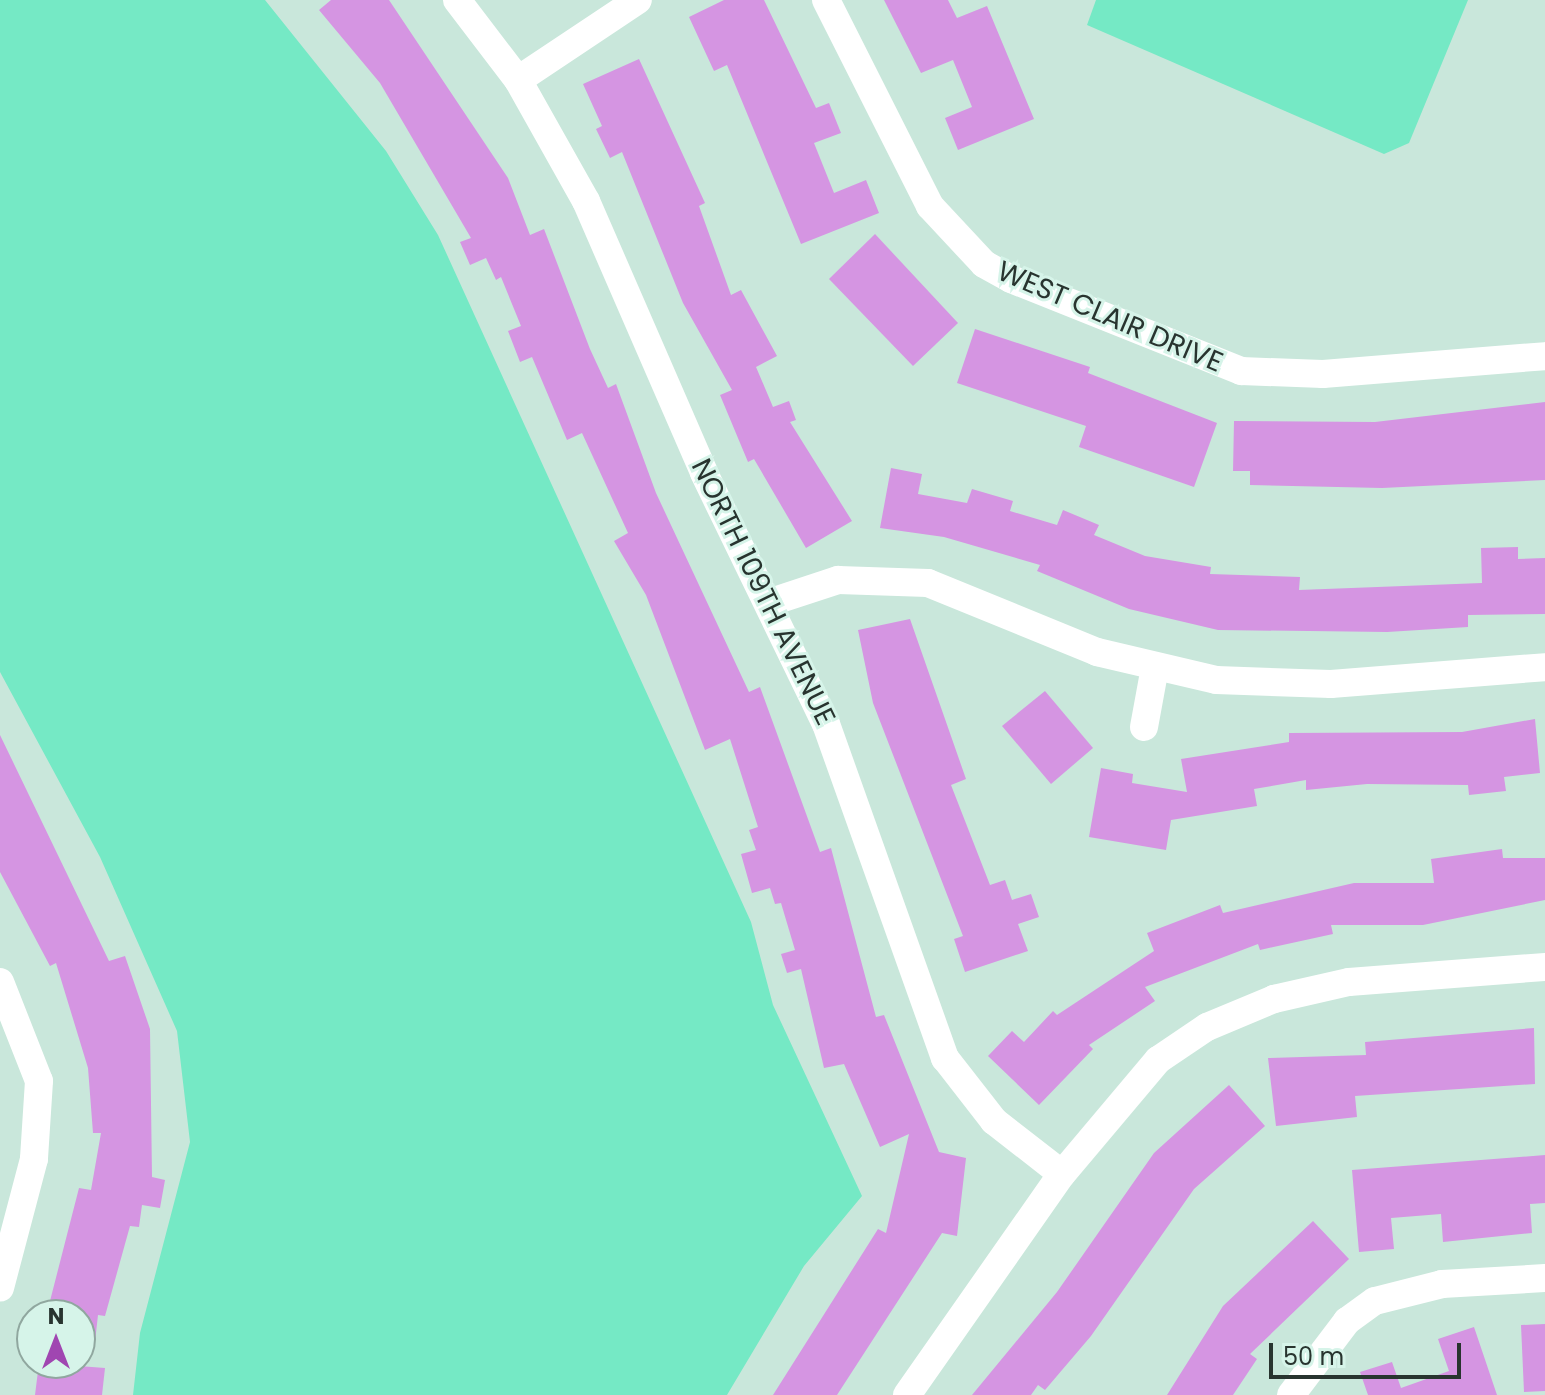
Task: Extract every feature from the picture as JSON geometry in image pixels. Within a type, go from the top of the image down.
[{"type":"street","name":"NORTH 109TH AVENUE","points":[[457,0],[518,80],[586,201],[862,809],[945,1058],[994,1121],[1062,1174]]},
{"type":"street","points":[[518,80],[638,0]]},
{"type":"street","name":"WEST CLAIR DRIVE","points":[[826,0],[930,206],[984,264],[1011,279],[1241,371],[1323,374],[1545,356]]},
{"type":"street","points":[[768,603],[838,580],[885,576],[969,597],[1097,652],[1155,667],[1268,684],[1545,667]]},
{"type":"street","points":[[1144,727],[1155,667]]},
{"type":"street","points":[[907,1395],[1062,1174],[1130,1087],[1207,1027],[1274,999],[1349,982],[1545,967]]},
{"type":"street","points":[[0,982],[39,1081],[34,1159],[0,1288]]},
{"type":"street","points":[[1291,1395],[1347,1321],[1375,1301],[1442,1284],[1545,1278]]},
{"type":"green space","points":[[0,0],[265,0],[386,151],[438,235],[751,922],[773,1005],[862,1196],[804,1266],[727,1395],[133,1395],[140,1333],[190,1142],[177,1031],[100,857],[0,672]]},
{"type":"green space","points":[[1096,0],[1468,0],[1409,143],[1384,154],[1087,25]]},
{"type":"building","points":[[331,0],[389,0],[508,178],[530,235],[544,229],[590,349],[608,388],[616,384],[656,493],[749,692],[760,687],[820,852],[831,848],[876,1017],[884,1015],[939,1152],[966,1158],[957,1236],[942,1233],[837,1395],[773,1395],[878,1229],[886,1233],[909,1134],[880,1147],[844,1064],[824,1068],[801,969],[787,973],[781,954],[795,950],[781,903],[775,904],[770,888],[752,893],[741,854],[756,850],[749,830],[758,827],[730,739],[705,750],[646,595],[614,541],[628,533],[582,433],[567,440],[532,357],[520,362],[508,331],[521,326],[501,277],[496,280],[486,258],[470,265],[460,242],[471,238],[380,83],[319,10]]},
{"type":"building","points":[[724,0],[764,0],[816,108],[829,103],[841,133],[814,143],[834,193],[866,180],[879,213],[801,244],[727,65],[714,71],[689,17]]},
{"type":"building","points":[[884,0],[948,0],[957,18],[987,6],[1034,119],[958,150],[945,118],[972,107],[953,60],[921,73]]},
{"type":"building","points":[[639,59],[705,203],[699,206],[731,295],[741,290],[777,356],[756,367],[773,407],[789,401],[796,420],[790,422],[852,521],[806,548],[754,459],[748,462],[720,395],[732,390],[683,303],[622,152],[610,158],[596,129],[602,126],[583,84]]},
{"type":"building","points":[[875,234],[958,323],[913,366],[829,279]]},
{"type":"building","points":[[975,329],[1090,367],[1088,373],[1217,423],[1194,487],[1079,447],[1086,426],[957,383]]},
{"type":"building","points":[[1545,402],[1545,480],[1382,488],[1250,485],[1250,471],[1233,471],[1234,421],[1375,422]]},
{"type":"building","points":[[891,468],[922,474],[918,494],[967,503],[972,489],[1013,501],[1010,511],[1057,525],[1063,510],[1099,525],[1094,535],[1145,556],[1211,567],[1210,574],[1300,577],[1299,590],[1482,583],[1481,548],[1518,547],[1518,559],[1545,558],[1545,614],[1468,615],[1468,627],[1387,632],[1218,630],[1129,609],[1037,571],[1040,565],[944,537],[880,528]]},
{"type":"building","points":[[910,619],[966,779],[951,785],[990,885],[1005,880],[1012,900],[1031,894],[1039,917],[1018,924],[1028,951],[965,972],[954,939],[963,936],[873,703],[858,630]]},
{"type":"building","points":[[1045,691],[1093,748],[1051,784],[1002,726]]},
{"type":"building","points":[[1535,719],[1540,773],[1504,777],[1506,791],[1469,795],[1468,785],[1367,784],[1306,790],[1306,780],[1254,789],[1257,806],[1171,820],[1166,850],[1089,837],[1101,768],[1133,774],[1132,783],[1187,792],[1181,759],[1289,742],[1289,733],[1462,732]]},
{"type":"building","points":[[0,735],[109,961],[125,956],[150,1029],[152,1177],[165,1180],[160,1208],[142,1205],[139,1227],[130,1226],[105,1316],[98,1315],[96,1333],[96,1299],[51,1299],[79,1188],[91,1190],[101,1133],[93,1133],[88,1068],[56,963],[50,966],[0,872]]},
{"type":"building","points":[[1502,849],[1503,858],[1545,858],[1545,900],[1423,925],[1331,925],[1333,934],[1260,950],[1258,944],[1145,987],[1155,1001],[1089,1045],[1093,1049],[1039,1105],[988,1056],[1012,1031],[1024,1042],[1053,1011],[1057,1015],[1154,951],[1147,933],[1220,905],[1223,913],[1354,883],[1434,883],[1431,859]]},
{"type":"building","points":[[1534,1028],[1535,1084],[1355,1096],[1357,1117],[1276,1126],[1268,1058],[1366,1055],[1365,1042]]},
{"type":"building","points":[[1229,1085],[1265,1126],[1194,1189],[1091,1336],[1045,1390],[1038,1385],[1031,1395],[972,1395],[1057,1292],[1154,1153]]},
{"type":"building","points":[[1545,1155],[1545,1203],[1530,1204],[1532,1233],[1443,1242],[1441,1214],[1391,1218],[1394,1249],[1359,1252],[1352,1170]]},
{"type":"building","points":[[1313,1221],[1349,1259],[1250,1354],[1257,1359],[1233,1395],[1167,1395],[1223,1306]]},
{"type":"building","points":[[1545,1324],[1545,1391],[1524,1392],[1521,1325]]},
{"type":"building","points":[[1474,1327],[1497,1395],[1368,1395],[1360,1372],[1392,1362],[1401,1388],[1449,1371],[1438,1339]]},
{"type":"building","points":[[96,1367],[105,1368],[102,1395],[35,1395],[37,1379],[96,1379]]}]
